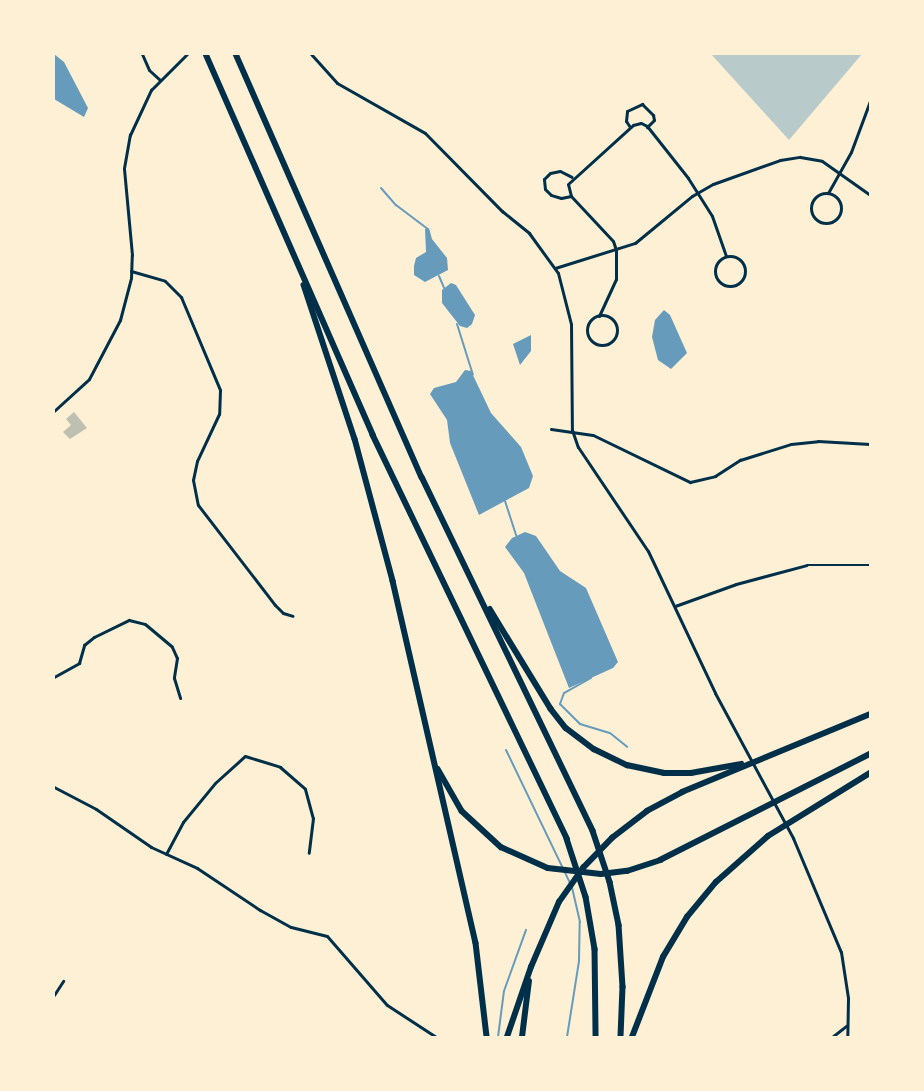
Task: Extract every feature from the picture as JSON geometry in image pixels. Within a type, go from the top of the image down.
[{"type":"highway","points":[[206,54],[385,460],[567,839],[586,897],[595,949],[596,1037]]},
{"type":"highway","points":[[236,54],[385,393],[581,804],[604,859],[620,938],[623,994],[621,1037]]},
{"type":"highway","points":[[294,255],[373,501],[476,943],[487,1037]]},
{"type":"highway","points":[[473,580],[551,708],[566,728],[594,749],[627,765],[664,773],[703,772],[750,762]]},
{"type":"highway","points":[[507,1037],[531,967],[559,902],[587,863],[624,827],[682,792],[750,762],[870,714]]},
{"type":"highway","points":[[434,761],[456,802],[482,833],[513,854],[548,868],[595,874],[638,868],[870,754]]},
{"type":"highway","points":[[632,1037],[663,957],[687,917],[716,882],[768,836],[870,773]]},
{"type":"highway","points":[[522,1037],[531,967]]},
{"type":"street","points":[[142,54],[149,70],[160,80]]},
{"type":"street","points":[[54,411],[89,379],[108,347],[120,320],[131,271],[132,243],[125,183],[127,146],[134,122],[150,90],[187,54]]},
{"type":"street","points":[[311,54],[337,83],[425,133],[502,211],[529,233],[555,268],[566,296],[571,324],[572,430],[591,466],[632,524],[675,606],[716,693],[747,747],[793,838],[841,952],[847,990],[846,1037]]},
{"type":"street","points":[[828,193],[836,197],[841,208],[836,218],[826,223],[815,219],[810,208],[815,197],[828,193],[838,171],[850,152],[870,101]]},
{"type":"street","points":[[630,127],[626,121],[627,111],[642,104],[654,114],[654,120],[648,128]]},
{"type":"street","points":[[599,316],[610,318],[616,327],[614,338],[605,345],[594,342],[587,333],[589,322],[599,316],[616,280],[616,250],[613,241],[570,196],[568,184],[572,177],[630,127],[640,123],[648,128],[697,193],[712,216],[726,256]]},
{"type":"street","points":[[555,268],[635,243],[697,193],[752,169],[800,157],[822,161],[870,195]]},
{"type":"street","points":[[570,196],[561,198],[551,195],[545,189],[544,179],[550,173],[560,172],[572,177]]},
{"type":"street","points":[[726,256],[736,257],[744,264],[745,274],[735,285],[721,283],[715,275],[718,261],[726,256]]},
{"type":"street","points":[[131,271],[165,281],[181,297],[220,390],[219,414],[198,461],[193,480],[198,505],[276,605],[283,613],[293,616]]},
{"type":"street","points":[[551,429],[572,430],[626,449],[690,482],[715,476],[740,460],[791,444],[818,441],[870,444]]},
{"type":"street","points":[[675,606],[736,584],[807,565]]},
{"type":"street","points":[[54,677],[79,663],[84,645],[94,637],[129,620],[145,624],[172,647],[177,658],[174,678],[180,698]]},
{"type":"street","points":[[166,854],[184,822],[215,782],[245,756],[280,767],[305,789],[313,818],[309,853]]},
{"type":"street","points":[[54,787],[96,809],[151,848],[197,868],[291,927],[326,936],[387,1005],[436,1037]]},
{"type":"street","points":[[54,995],[63,981]]},
{"type":"street","points":[[832,1037],[847,1026]]},
{"type":"lane","points":[[807,565],[870,565]]},
{"type":"shaded area","points":[[711,54],[862,54],[789,140]]},
{"type":"water","points":[[54,54],[64,62],[88,108],[84,117],[54,99]]},
{"type":"water","points":[[429,228],[432,239],[447,258],[448,270],[425,282],[414,275],[414,266],[416,258],[426,252],[425,229]]},
{"type":"water","points":[[451,283],[456,285],[475,315],[472,324],[467,328],[460,326],[442,303],[442,290]]},
{"type":"water","points":[[664,310],[670,315],[687,353],[671,369],[658,360],[652,337],[655,320]]},
{"type":"water","points":[[531,335],[531,351],[520,365],[513,344]]},
{"type":"water","points":[[465,370],[471,371],[491,413],[521,447],[533,476],[529,488],[479,515],[450,443],[447,420],[430,394],[434,388],[456,382]]},
{"type":"water","points":[[525,532],[536,536],[560,571],[586,588],[618,662],[613,668],[569,688],[524,573],[505,547],[512,538]]},
{"type":"building","points":[[74,412],[87,428],[70,439],[63,432],[71,425],[66,419]]},
{"type":"waterway","points":[[381,188],[396,205],[427,228]]},
{"type":"waterway","points":[[439,276],[444,288]]},
{"type":"waterway","points":[[457,324],[473,375]]},
{"type":"waterway","points":[[505,501],[516,535]]},
{"type":"waterway","points":[[591,678],[564,693],[560,704],[580,724],[610,733],[627,747]]},
{"type":"waterway","points":[[506,750],[570,883]]},
{"type":"waterway","points":[[567,1037],[579,961],[580,922],[572,887]]},
{"type":"waterway","points":[[498,1037],[504,991],[526,930]]}]
